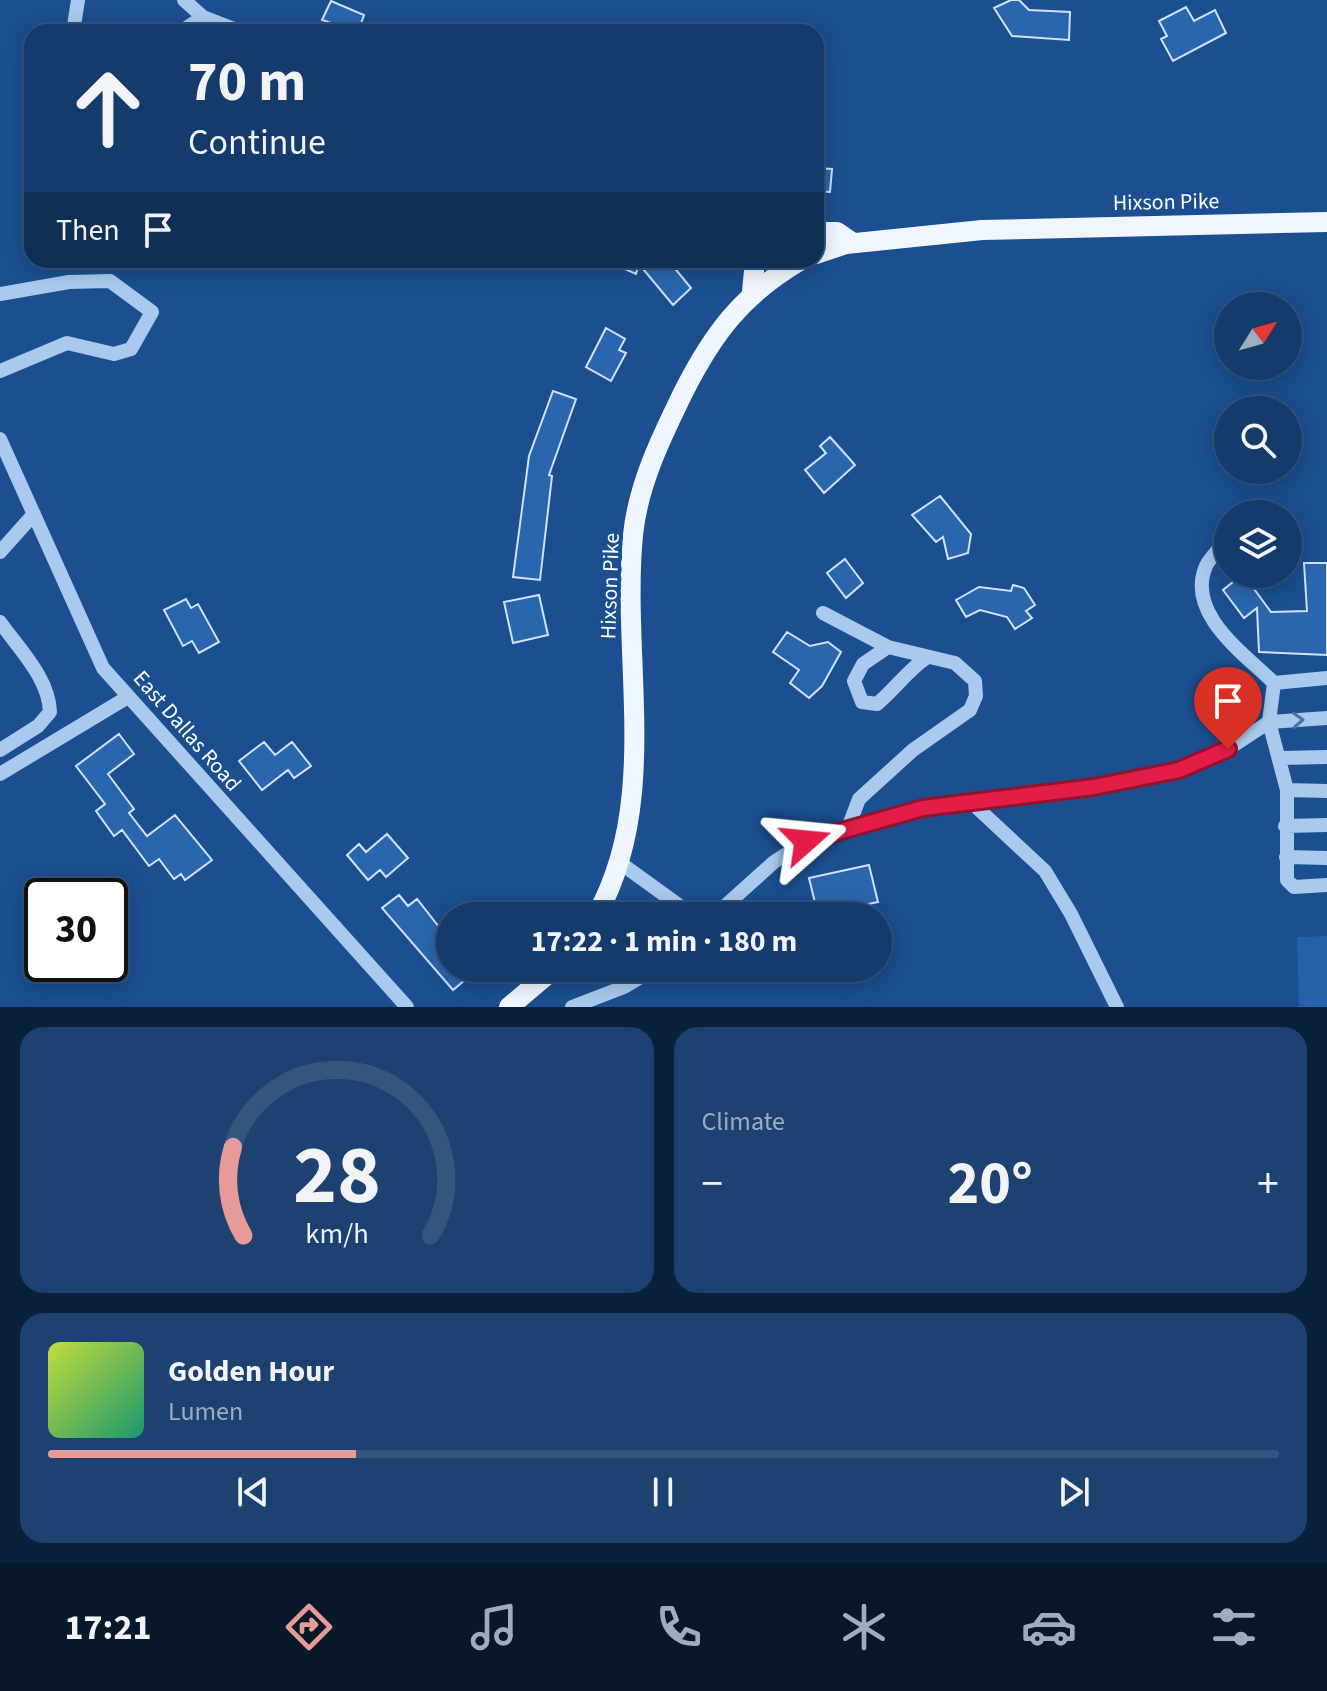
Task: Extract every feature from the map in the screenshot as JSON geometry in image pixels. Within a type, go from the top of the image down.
[{"type":"main road","name":"Hixson Pike","points":[[824,252],[853,243],[982,230],[1327,222]]},
{"type":"main road","points":[[824,232],[837,232],[853,243]]},
{"type":"main road","points":[[752,292],[754,268]]},
{"type":"main road","name":"Hixson Pike","points":[[604,902],[611,891],[631,820],[634,534],[644,489],[669,423],[697,366],[752,292],[789,268]]},
{"type":"main road","points":[[509,1007],[538,982]]},
{"type":"street","points":[[74,24],[78,0]]},
{"type":"street","points":[[184,0],[203,17],[221,24]]},
{"type":"street","points":[[192,24],[203,17]]},
{"type":"street","points":[[0,294],[69,282],[110,281],[152,312],[131,349],[114,354],[67,343],[0,371]]},
{"type":"street","name":"East Dallas Road","points":[[0,439],[103,668],[407,1007]]},
{"type":"street","points":[[0,552],[34,514]]},
{"type":"street","points":[[1214,555],[1205,566],[1202,590],[1205,607],[1218,628],[1274,683],[1327,678]]},
{"type":"street","points":[[823,613],[888,647],[955,663],[975,681],[976,696],[970,710],[913,750],[859,799],[848,828]]},
{"type":"street","points":[[0,622],[42,681],[50,697],[50,712],[38,726],[0,750]]},
{"type":"street","points":[[888,647],[863,664],[854,681],[862,702],[877,704],[893,691],[907,671],[926,658]]},
{"type":"street","points":[[1274,683],[1269,722],[1287,790],[1287,880],[1294,887],[1327,885]]},
{"type":"street","points":[[0,774],[128,697]]},
{"type":"street","points":[[730,902],[806,841],[848,828],[923,808],[1094,787],[1179,770],[1228,749],[1269,722],[1327,718]]},
{"type":"street","points":[[1281,758],[1327,757]]},
{"type":"street","points":[[1287,790],[1327,791]]},
{"type":"street","points":[[972,803],[1045,871],[1071,914],[1117,1007]]},
{"type":"street","points":[[1285,826],[1327,825]]},
{"type":"street","points":[[1286,857],[1327,858]]},
{"type":"street","points":[[619,862],[674,902]]},
{"type":"street","points":[[572,1007],[632,982]]},
{"type":"shaded area","points":[[1327,936],[1327,1007],[1299,1007],[1297,937]]},
{"type":"building","points":[[1011,0],[1019,0],[1029,10],[1070,12],[1069,40],[1012,36],[994,8]]},
{"type":"building","points":[[331,1],[364,15],[361,24],[334,24],[322,20]]},
{"type":"building","points":[[1186,7],[1194,21],[1215,10],[1226,33],[1173,61],[1161,39],[1167,36],[1159,21]]},
{"type":"building","points":[[824,168],[832,169],[830,192],[824,192]]},
{"type":"building","points":[[622,268],[638,268],[636,274]]},
{"type":"building","points":[[642,268],[675,268],[691,288],[673,305]]},
{"type":"building","points":[[606,328],[625,339],[619,350],[626,353],[611,381],[586,367]]},
{"type":"building","points":[[553,391],[576,399],[549,475],[552,476],[540,580],[513,577],[529,456]]},
{"type":"building","points":[[830,437],[855,465],[824,493],[805,470],[826,453],[820,446]]},
{"type":"building","points":[[940,496],[971,534],[968,553],[948,559],[943,537],[936,542],[912,515]]},
{"type":"building","points":[[845,559],[863,583],[846,598],[827,573]]},
{"type":"building","points":[[1304,563],[1327,563],[1327,655],[1259,652],[1257,608],[1244,618],[1223,590],[1253,588],[1271,612],[1307,611]]},
{"type":"building","points":[[1013,585],[1024,588],[1035,605],[1026,611],[1032,618],[1015,629],[1007,617],[980,610],[966,617],[956,600],[979,587],[1011,591]]},
{"type":"building","points":[[539,595],[548,635],[513,643],[504,602]]},
{"type":"building","points":[[186,599],[191,608],[198,604],[219,642],[199,653],[192,641],[183,646],[164,610]]},
{"type":"building","points":[[787,632],[810,646],[828,642],[841,652],[822,686],[809,698],[790,683],[799,670],[773,652]]},
{"type":"building","points":[[119,734],[134,754],[108,774],[134,809],[129,813],[147,836],[175,815],[212,860],[185,880],[181,874],[174,879],[159,859],[149,866],[122,830],[114,836],[96,811],[105,804],[76,766]]},
{"type":"building","points":[[264,742],[275,755],[292,742],[311,766],[294,778],[288,770],[262,790],[239,761]]},
{"type":"building","points":[[387,834],[408,858],[386,877],[380,870],[368,880],[347,855],[359,844],[366,852]]},
{"type":"building","points":[[869,865],[878,902],[815,902],[809,878]]},
{"type":"building","points":[[399,895],[408,906],[417,899],[436,923],[436,970],[382,908]]},
{"type":"building","points":[[446,982],[462,982],[453,990]]},
{"type":"route","points":[[806,841],[923,808],[1094,787],[1179,770],[1228,749]]}]
